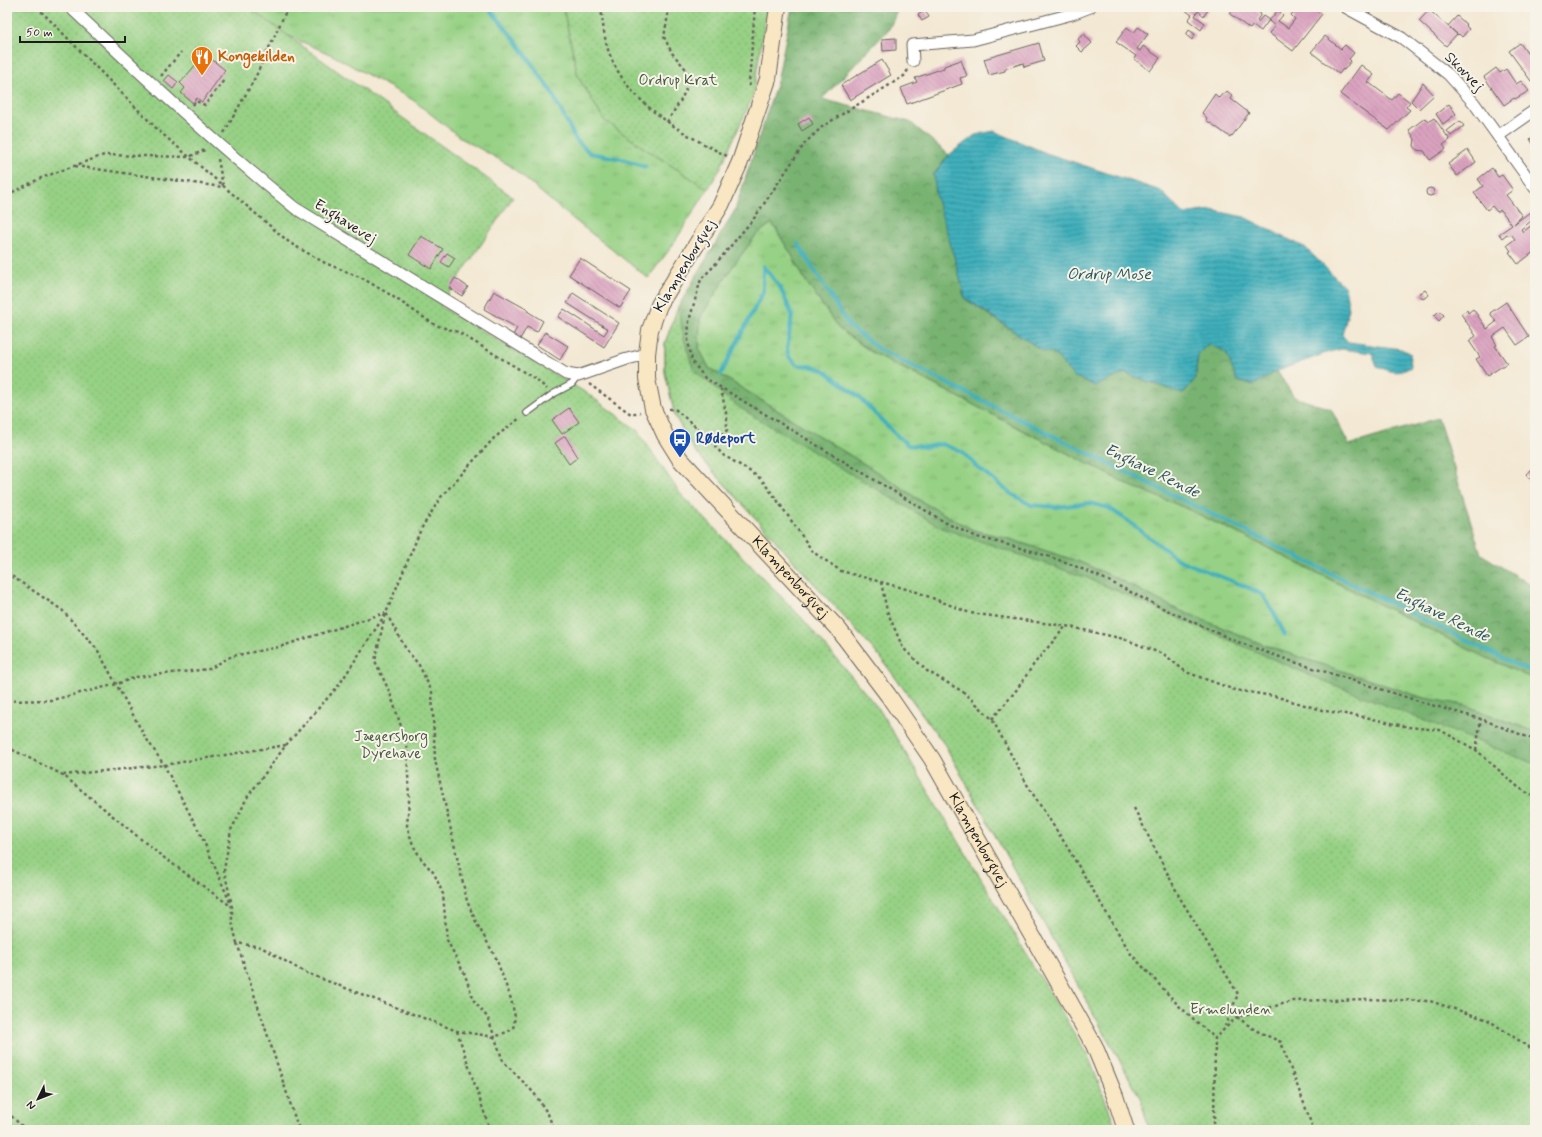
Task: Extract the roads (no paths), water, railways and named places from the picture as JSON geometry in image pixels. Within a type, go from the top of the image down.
[{"type":"street","name":"Enghavevej","points":[[70,7],[184,114],[215,148],[295,208],[566,374],[578,376]]},
{"type":"street","name":"Klampenborgvej","points":[[778,7],[768,79],[740,162],[721,205],[659,304],[650,330],[646,354],[647,379],[653,409],[680,459],[839,630],[888,695],[932,759],[1094,1045],[1115,1096],[1126,1130]]},
{"type":"street","points":[[913,61],[912,45],[973,40],[1072,14],[1090,7]]},
{"type":"street","name":"Skovvej","points":[[1350,8],[1402,38],[1449,75],[1474,103],[1535,188]]},
{"type":"street","points":[[1498,136],[1535,110]]},
{"type":"street","points":[[578,376],[626,359],[646,354]]},
{"type":"lane","points":[[527,413],[552,394],[572,384],[578,376]]},
{"type":"water","name":"Ordrup Mose","points":[[994,131],[1046,153],[1161,191],[1183,214],[1211,210],[1244,217],[1306,248],[1345,287],[1349,309],[1342,335],[1348,342],[1401,349],[1410,353],[1411,367],[1398,372],[1390,371],[1377,366],[1372,353],[1342,349],[1329,352],[1277,371],[1254,385],[1237,381],[1226,352],[1208,344],[1198,354],[1195,379],[1183,394],[1125,373],[1095,386],[1073,376],[1054,353],[1043,351],[965,298],[936,197],[934,174],[949,155],[975,135]]},
{"type":"waterway","points":[[488,7],[516,41],[551,91],[576,140],[590,153],[622,159],[646,167]]},
{"type":"waterway","name":"Enghave Rende","points":[[798,244],[849,326],[880,350],[1516,665],[1535,672]]},
{"type":"waterway","points":[[763,266],[780,287],[792,315],[787,349],[789,357],[798,365],[810,366],[824,370],[859,397],[893,432],[908,445],[925,447],[942,444],[962,452],[976,466],[1010,493],[1031,505],[1056,507],[1089,503],[1109,508],[1179,560],[1247,587],[1263,595],[1285,635]]},
{"type":"waterway","points":[[721,374],[763,292],[763,267]]},
{"type":"place","name":"Kongekilden","points":[[202,76]]},
{"type":"place","name":"Rødeport","points":[[680,458]]},
{"type":"park label","name":"Ordrup Krat","points":[[678,81]]},
{"type":"park label","name":"Jægersborg Dyrehave","points":[[391,746]]},
{"type":"park label","name":"Ermelunden","points":[[1231,1010]]}]
